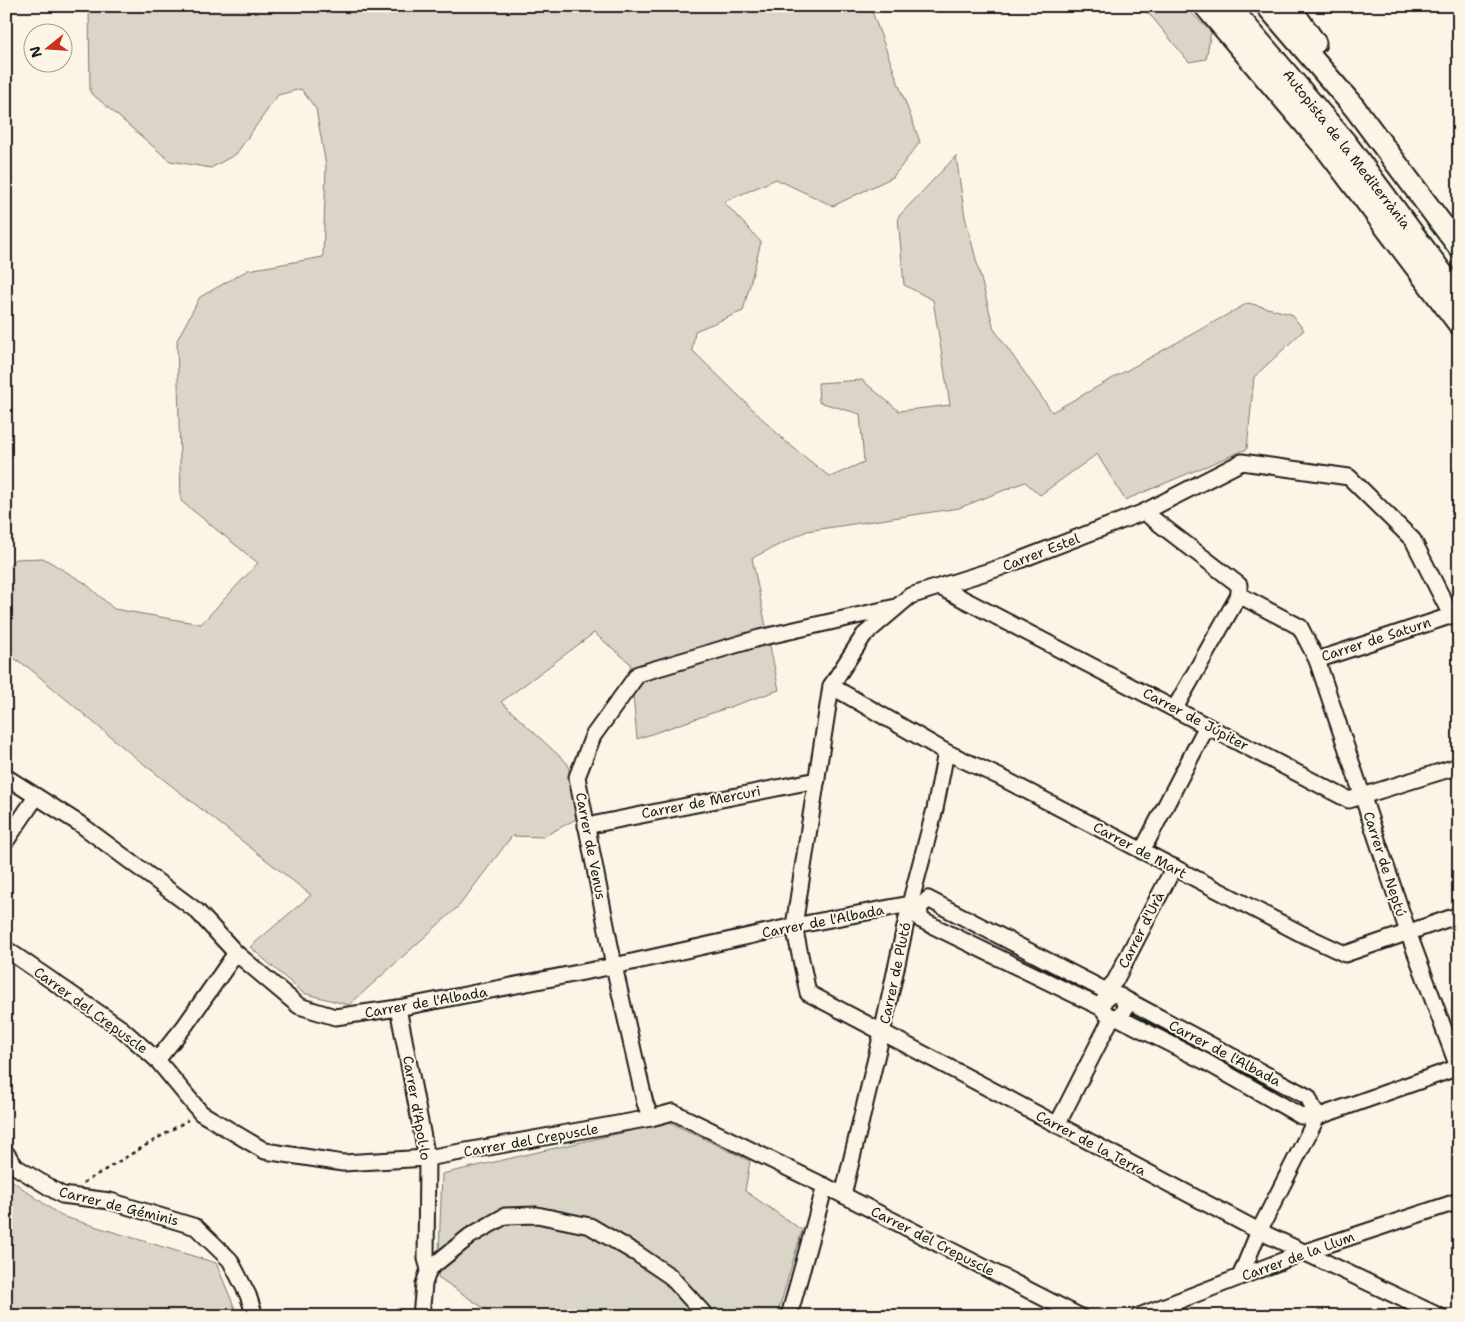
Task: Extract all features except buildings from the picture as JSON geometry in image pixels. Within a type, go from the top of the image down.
[{"type":"highway","points":[[1205,6],[1328,151],[1459,324]]},
{"type":"highway","name":"Autopista de la Mediterrània","points":[[1229,6],[1345,142],[1459,296]]},
{"type":"highway","name":"Autopista de la Mediterrània","points":[[1267,6],[1354,107],[1459,247]]},
{"type":"highway","points":[[1289,6],[1399,165]]},
{"type":"street","name":"Carrer Estel","points":[[794,926],[831,686],[864,635],[910,596],[999,568],[1144,512],[1242,462],[1349,476],[1413,540],[1455,614]]},
{"type":"street","points":[[1144,512],[1239,585],[1239,595],[1175,708]]},
{"type":"street","name":"Carrer de Júpiter","points":[[940,587],[1349,800],[1459,766]]},
{"type":"street","name":"Carrer de Saturn","points":[[1239,595],[1300,627],[1317,660],[1455,614]]},
{"type":"street","name":"Carrer de Venus","points":[[651,1118],[645,1103],[614,966],[577,777],[593,736],[638,674],[760,638],[898,606]]},
{"type":"street","name":"Carrer de Neptú","points":[[1317,660],[1408,932],[1458,1067]]},
{"type":"street","name":"Carrer de Mart","points":[[831,686],[946,752],[1002,778],[1300,933],[1345,954],[1459,915]]},
{"type":"street","points":[[1142,851],[1207,726]]},
{"type":"street","name":"Carrer de Plutó","points":[[843,1195],[914,906],[946,752]]},
{"type":"street","name":"Carrer de l'Albada","points":[[6,777],[36,798],[80,824],[197,911],[236,952],[299,1006],[335,1017],[398,1008],[614,966],[794,926],[914,906],[928,898],[1308,1097],[1317,1117],[1301,1116],[1206,1062],[921,920],[914,906]]},
{"type":"street","name":"Carrer de Mercuri","points":[[586,826],[817,780]]},
{"type":"street","points":[[6,841],[36,798]]},
{"type":"street","name":"Carrer d'Urà","points":[[1110,1014],[1104,1000],[1113,994],[1115,981],[1174,868]]},
{"type":"street","name":"Carrer de la Terra","points":[[794,926],[808,993],[1259,1230],[1439,1316]]},
{"type":"street","name":"Carrer del Crepuscle","points":[[6,949],[122,1029],[158,1060],[201,1113],[265,1151],[343,1163],[427,1158],[651,1118],[673,1112],[826,1186],[1079,1316]]},
{"type":"street","points":[[158,1060],[184,1027],[236,952]]},
{"type":"street","points":[[1057,1125],[1110,1014],[1124,1010],[1113,994]]},
{"type":"street","name":"Carrer d'Apol·lo","points":[[398,1008],[427,1158],[426,1259],[430,1269]]},
{"type":"street","points":[[1240,1277],[1259,1230],[1317,1117],[1458,1067]]},
{"type":"street","name":"Carrer de Géminis","points":[[6,1153],[16,1167],[62,1195],[110,1201],[196,1227],[230,1260],[248,1295],[255,1316]]},
{"type":"street","points":[[790,1316],[826,1186]]},
{"type":"street","name":"Carrer de la Llum","points":[[1139,1316],[1305,1252],[1459,1201]]},
{"type":"street","points":[[421,1316],[424,1284],[430,1269],[470,1236],[505,1216],[537,1215],[590,1226],[636,1253],[670,1276],[706,1316]]},
{"type":"path","points":[[62,1195],[201,1113]]},
{"type":"shaded area","points":[[89,6],[870,6],[920,142],[893,177],[833,206],[776,179],[724,202],[761,242],[743,311],[695,331],[692,350],[785,441],[830,477],[864,462],[860,414],[819,402],[818,383],[862,380],[899,411],[950,405],[933,300],[904,285],[898,217],[956,156],[965,217],[994,329],[1052,412],[1248,303],[1291,314],[1304,330],[1254,377],[1247,449],[1125,500],[1097,454],[1040,495],[1025,482],[959,508],[807,531],[752,558],[779,690],[637,739],[630,663],[594,633],[501,702],[568,764],[576,819],[543,837],[512,836],[459,906],[349,1005],[303,993],[250,947],[311,895],[131,754],[29,668],[6,653],[6,570],[15,559],[43,558],[85,583],[114,609],[201,624],[258,563],[181,501],[177,340],[200,297],[248,270],[323,257],[326,166],[316,109],[301,89],[278,95],[236,154],[211,168],[170,161],[90,92]]},
{"type":"shaded area","points":[[1139,6],[1184,6],[1211,32],[1206,59],[1189,62],[1152,17]]},
{"type":"shaded area","points":[[669,1122],[750,1161],[745,1191],[802,1230],[777,1316],[495,1316],[438,1277],[442,1174]]},
{"type":"shaded area","points":[[6,1173],[11,1180],[61,1216],[216,1263],[238,1316],[6,1316]]}]
